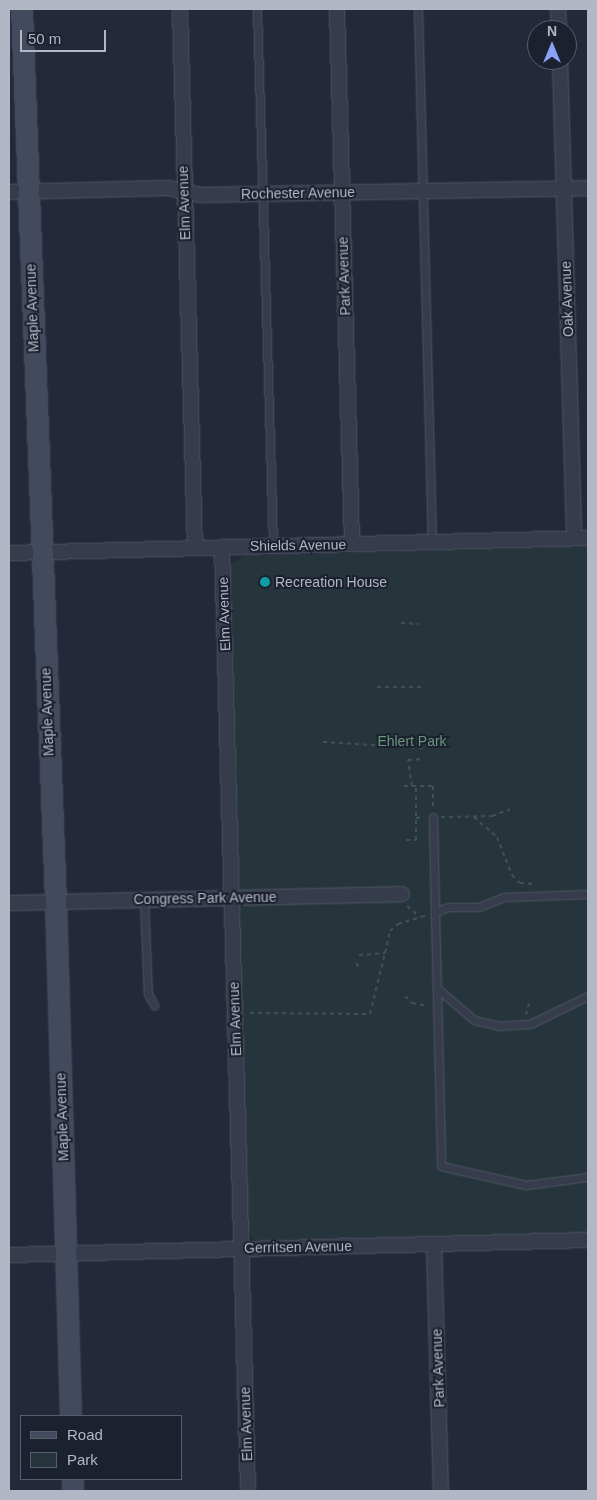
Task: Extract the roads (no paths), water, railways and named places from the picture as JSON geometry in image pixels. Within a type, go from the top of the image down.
[{"type":"street","name":"Maple Avenue","points":[[22,9],[18,192],[40,552],[56,902],[71,1415]]},
{"type":"street","name":"Elm Avenue","points":[[180,9],[194,548]]},
{"type":"street","name":"Park Avenue","points":[[337,9],[352,544]]},
{"type":"street","name":"Oak Avenue","points":[[560,70],[564,189],[581,538]]},
{"type":"street","name":"Rochester Avenue","points":[[18,192],[168,188],[200,195],[588,188]]},
{"type":"street","name":"Shields Avenue","points":[[9,553],[581,538]]},
{"type":"street","name":"Elm Avenue","points":[[222,547],[248,1491]]},
{"type":"street","name":"Congress Park Avenue","points":[[9,903],[232,897],[404,899]]},
{"type":"street","name":"Gerritsen Avenue","points":[[9,1255],[588,1240]]},
{"type":"street","name":"Park Avenue","points":[[434,1244],[441,1491]]},
{"type":"lane","points":[[257,9],[273,546]]},
{"type":"lane","points":[[418,9],[432,542]]},
{"type":"lane","points":[[433,817],[441,1166],[526,1185],[588,1177]]},
{"type":"lane","points":[[435,912],[448,908],[479,908],[504,897],[588,894]]},
{"type":"lane","points":[[144,900],[148,994],[154,1005]]},
{"type":"lane","points":[[438,988],[474,1020],[499,1026],[530,1024],[588,996]]},
{"type":"place","name":"Recreation House","points":[[265,582]]},
{"type":"park label","name":"Ehlert Park","points":[[412,741]]}]
